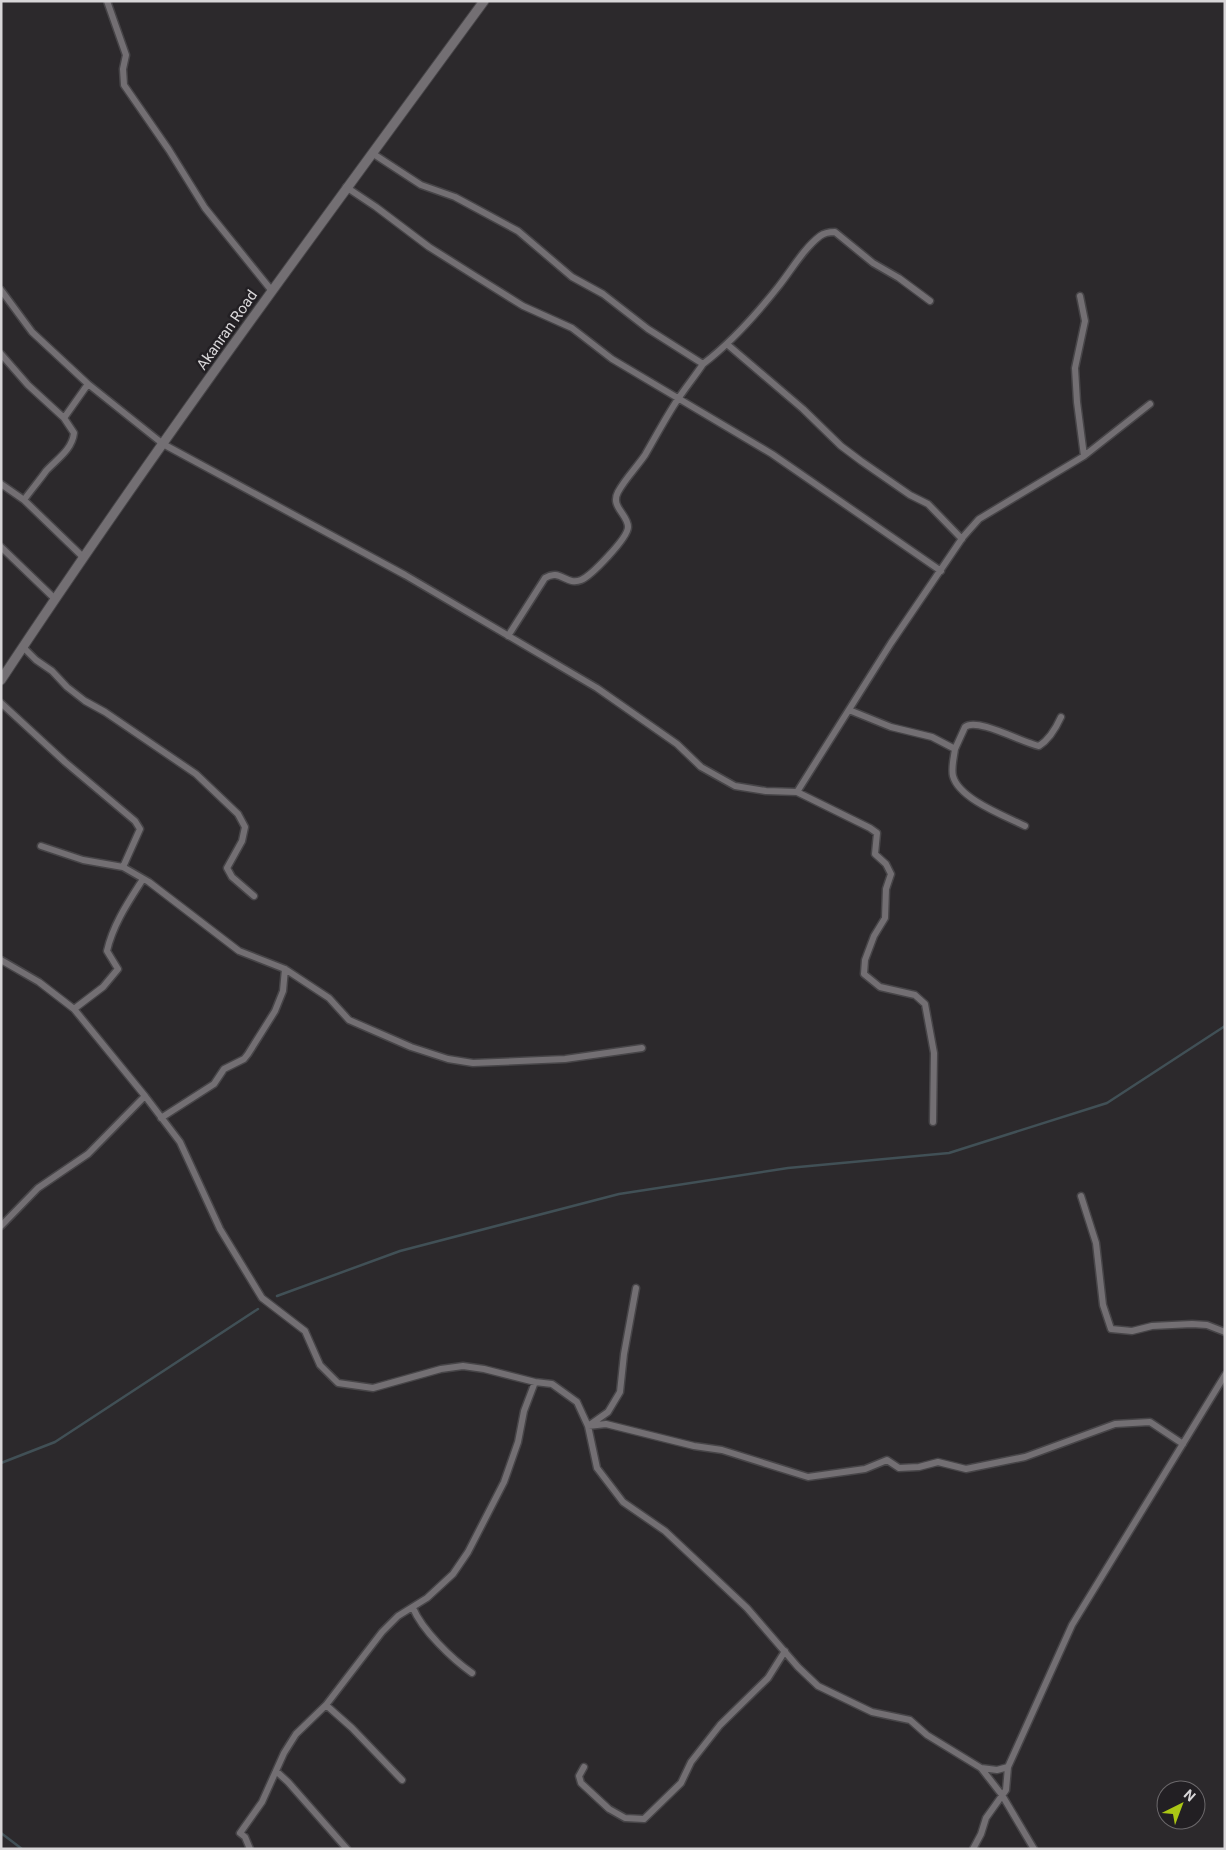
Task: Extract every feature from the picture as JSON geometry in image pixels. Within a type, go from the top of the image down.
[{"type":"main road","name":"Akanran Road","points":[[1,680],[83,557],[163,444],[346,187],[484,1]]},
{"type":"street","points":[[107,1],[126,55],[123,69],[124,85],[169,150],[205,208],[272,291]]},
{"type":"street","points":[[372,153],[422,185],[455,197],[518,230],[572,276],[603,294],[648,329],[703,364]]},
{"type":"street","points":[[346,187],[429,247],[474,276],[523,306],[572,328],[612,359],[772,454],[942,571]]},
{"type":"street","points":[[508,636],[545,578],[550,574],[555,574],[568,581],[580,580],[612,553],[627,533],[628,524],[617,507],[615,498],[644,456],[678,398],[703,364],[728,344],[821,236],[828,232],[834,232],[841,236],[873,263],[899,278],[930,301]]},
{"type":"street","points":[[1,290],[32,332],[88,384],[163,444],[405,574],[597,688],[677,744],[701,767],[735,786],[766,792],[797,792],[877,833],[875,854],[886,864],[891,874],[886,889],[885,918],[874,936],[865,960],[864,974],[880,987],[915,996],[925,1004],[934,1053],[933,1122]]},
{"type":"street","points":[[1080,296],[1085,321],[1075,368],[1076,402],[1084,456]]},
{"type":"street","points":[[728,344],[803,409],[841,446],[910,495],[928,504],[962,539]]},
{"type":"street","points":[[1,354],[28,385],[64,418],[74,433],[73,441],[24,500]]},
{"type":"street","points":[[64,418],[88,384]]},
{"type":"street","points":[[797,792],[891,643],[942,571],[962,539],[979,518],[1084,456],[1150,404]]},
{"type":"street","points":[[1,484],[24,500],[83,557]]},
{"type":"street","points":[[1,547],[55,599]]},
{"type":"street","points":[[23,647],[85,701],[105,712],[196,774],[238,814],[246,827],[242,841],[227,868],[232,877],[254,896]]},
{"type":"street","points":[[1,703],[135,821],[140,829],[123,867]]},
{"type":"street","points":[[849,710],[891,727],[932,737],[955,749]]},
{"type":"street","points":[[1025,826],[974,800],[956,784],[953,774],[955,749],[965,727],[972,724],[1012,735],[1032,745],[1039,746],[1055,729],[1061,717]]},
{"type":"street","points":[[41,846],[83,860],[123,867],[143,879],[239,952],[284,969],[329,998],[349,1020],[411,1047],[448,1059],[473,1063],[565,1059],[642,1048]]},
{"type":"street","points":[[74,1009],[103,987],[118,969],[107,951],[109,942],[125,907],[143,879]]},
{"type":"street","points":[[1,960],[39,982],[74,1009],[145,1096],[180,1142],[220,1229],[262,1298],[305,1331],[320,1365],[338,1383],[373,1388],[441,1369],[463,1366],[552,1384],[578,1402],[588,1426],[597,1468],[623,1502],[665,1531],[747,1608],[786,1651],[798,1668],[818,1686],[872,1712],[910,1720],[926,1735],[981,1768],[1002,1795],[1034,1849]]},
{"type":"street","points":[[161,1118],[214,1084],[224,1069],[244,1059],[276,1011],[283,991],[284,969]]},
{"type":"street","points":[[1,1226],[38,1188],[88,1154],[145,1096]]},
{"type":"street","points":[[1081,1196],[1096,1243],[1103,1305],[1111,1329],[1132,1331],[1152,1326],[1192,1324],[1207,1325],[1225,1332]]},
{"type":"street","points":[[588,1426],[608,1412],[620,1392],[624,1354],[636,1288]]},
{"type":"street","points":[[973,1849],[981,1834],[986,1818],[1006,1790],[1008,1767],[1072,1625],[1225,1375]]},
{"type":"street","points":[[250,1849],[245,1837],[240,1833],[262,1802],[284,1753],[296,1734],[326,1704],[382,1632],[398,1616],[427,1598],[453,1574],[468,1552],[504,1482],[518,1442],[524,1412],[535,1382]]},
{"type":"street","points":[[588,1426],[606,1424],[694,1446],[722,1450],[808,1477],[864,1469],[887,1460],[898,1468],[919,1467],[938,1462],[966,1469],[1025,1457],[1115,1424],[1150,1422],[1184,1444]]},
{"type":"street","points":[[413,1608],[417,1619],[456,1662],[472,1672]]},
{"type":"street","points":[[584,1767],[580,1776],[581,1783],[609,1810],[625,1818],[644,1819],[681,1783],[691,1762],[720,1725],[768,1678],[786,1651]]},
{"type":"street","points":[[326,1704],[402,1780]]},
{"type":"street","points":[[981,1768],[997,1770],[1008,1767]]},
{"type":"street","points":[[276,1771],[347,1849]]},
{"type":"waterway","points":[[277,1296],[400,1251],[619,1194],[788,1168],[949,1153],[1107,1103],[1225,1026]]},
{"type":"waterway","points":[[1,1463],[55,1442],[258,1309]]},
{"type":"waterway","points":[[1,1833],[22,1849]]}]
